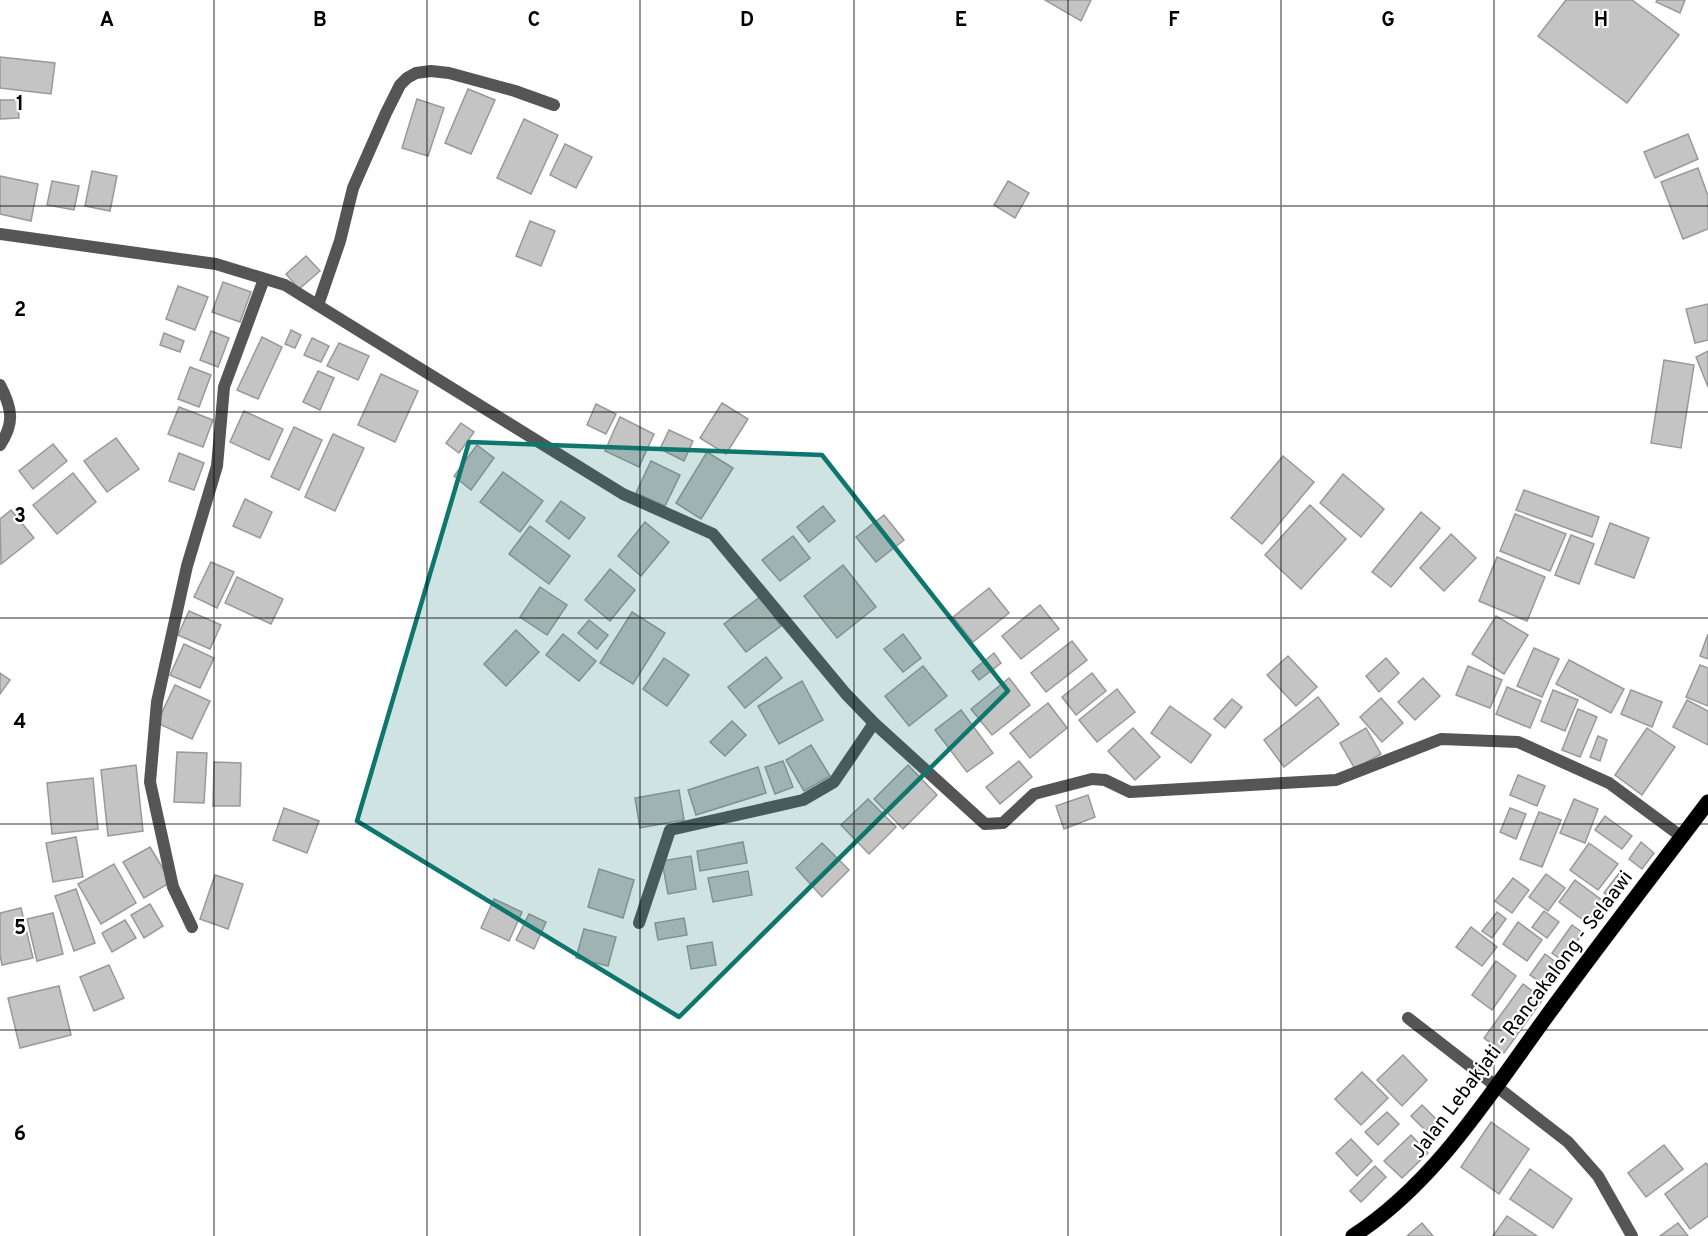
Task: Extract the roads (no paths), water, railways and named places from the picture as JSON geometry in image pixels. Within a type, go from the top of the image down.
[{"type":"main road","name":"Jalan Lebakjati - Rancakalong - Selaawi","points":[[1353,1236],[1382,1215],[1429,1170],[1495,1086],[1708,802]]},
{"type":"street","points":[[318,305],[340,241],[353,188],[390,104],[400,85],[408,78],[416,73],[431,71],[449,73],[515,90],[554,105]]},
{"type":"street","points":[[0,234],[216,264],[285,285],[623,494],[713,534],[846,694],[874,723],[985,824],[1003,823],[1034,794],[1092,779],[1105,780],[1130,792],[1336,780],[1441,739],[1518,742],[1609,783],[1682,837]]},
{"type":"street","points":[[192,927],[173,887],[150,782],[157,702],[187,566],[217,466],[224,387],[264,279]]},
{"type":"street","points":[[0,385],[11,414],[8,433],[0,445]]},
{"type":"street","points":[[639,923],[670,830],[803,800],[820,792],[834,782],[874,723]]},
{"type":"street","points":[[1408,1018],[1568,1142],[1598,1176],[1632,1236]]}]
